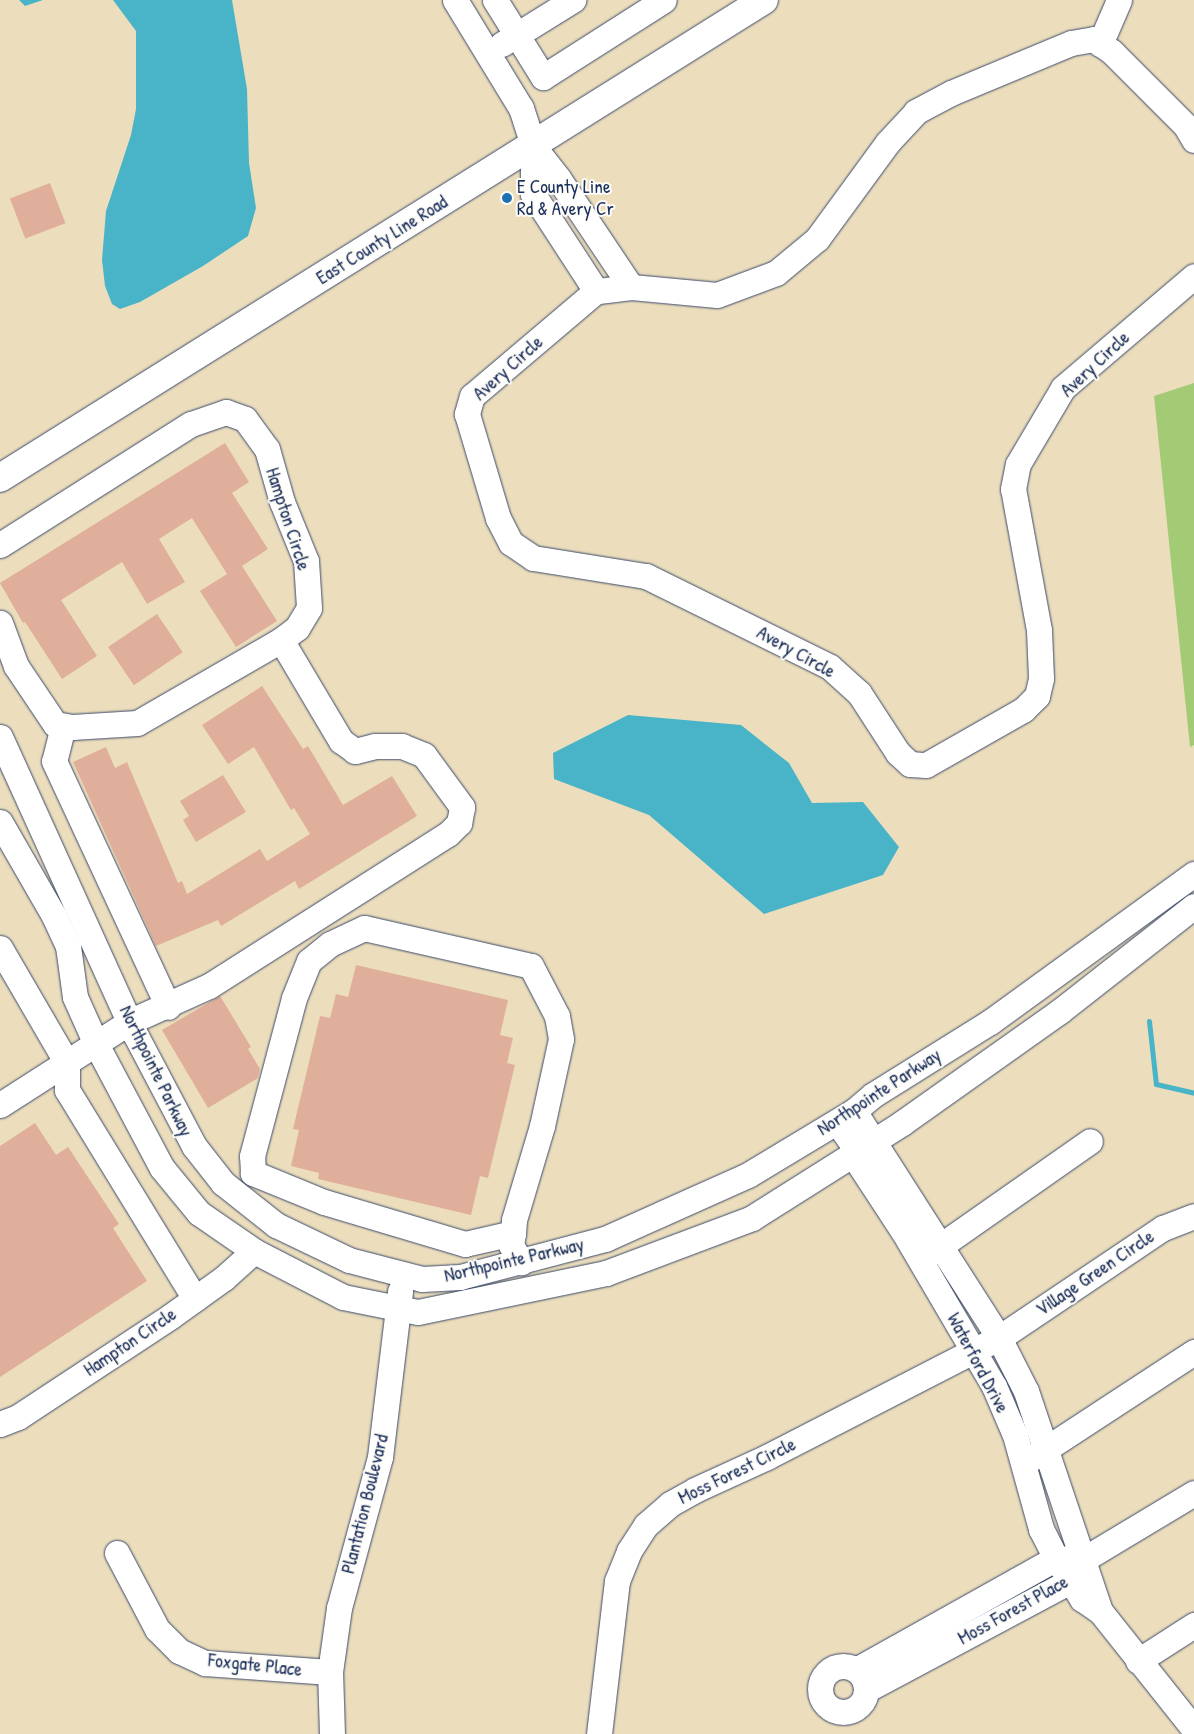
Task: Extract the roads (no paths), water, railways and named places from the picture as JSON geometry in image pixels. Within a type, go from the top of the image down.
[{"type":"main road","name":"East County Line Road","points":[[0,478],[764,0]]},
{"type":"street","points":[[455,0],[521,108],[533,146],[533,194],[596,291],[631,287],[718,295],[776,273],[817,239],[888,142],[916,112],[951,93],[1071,43],[1094,39],[1186,126],[1194,140]]},
{"type":"street","points":[[495,0],[543,76],[664,0]]},
{"type":"street","points":[[487,53],[573,0]]},
{"type":"street","points":[[1100,44],[1119,0]]},
{"type":"street","points":[[533,146],[558,178],[631,287]]},
{"type":"street","name":"Avery Circle","points":[[596,291],[472,396],[467,414],[498,518],[511,543],[533,558],[646,576],[830,667],[859,693],[904,758],[910,764],[926,765],[1023,710],[1037,696],[1041,678],[1039,630],[1012,489],[1018,464],[1063,388],[1194,276]]},
{"type":"street","name":"Hampton Circle","points":[[0,545],[192,424],[226,412],[245,419],[267,449],[280,495],[306,561],[309,608],[297,628],[281,640],[137,723],[64,726]]},
{"type":"street","points":[[0,624],[8,673],[55,724],[64,726],[54,760],[168,1007]]},
{"type":"street","points":[[0,1105],[131,1021],[168,1007],[209,986],[448,834],[459,822],[462,807],[424,755],[402,746],[375,746],[355,752],[341,741],[281,640]]},
{"type":"street","name":"Northpointe Parkway","points":[[0,737],[131,1021],[141,1047],[190,1139],[223,1183],[276,1225],[350,1260],[422,1279],[460,1276],[521,1262],[605,1239],[748,1175],[845,1116],[873,1095],[1049,982],[1194,874]]},
{"type":"street","name":"Northpointe Parkway","points":[[0,822],[61,931],[68,946],[75,997],[96,1044],[162,1168],[208,1220],[254,1251],[343,1297],[418,1312],[606,1273],[752,1218],[874,1142],[1060,1011],[1152,941],[1194,906]]},
{"type":"street","points":[[1134,917],[1152,941]]},
{"type":"street","points":[[513,1233],[465,1244],[324,1202],[253,1173],[252,1156],[294,998],[309,961],[330,944],[364,928],[531,966],[557,1016],[561,1039],[513,1233],[511,1245],[521,1262]]},
{"type":"street","points":[[2,959],[67,1063],[67,1090],[195,1298]]},
{"type":"street","name":"Waterford Drive","points":[[845,1116],[874,1142],[907,1215],[920,1260],[975,1351],[1023,1423],[1045,1452],[1084,1560],[1100,1611]]},
{"type":"street","name":"Waterford Drive","points":[[845,1116],[853,1145],[853,1156],[907,1215],[941,1247],[999,1338],[1026,1391],[1023,1423],[1023,1463],[1041,1529],[1056,1558],[1082,1599],[1100,1611],[1194,1730]]},
{"type":"street","points":[[920,1260],[1090,1141]]},
{"type":"street","points":[[208,1220],[234,1192]]},
{"type":"street","name":"Village Green Circle","points":[[999,1338],[1163,1228],[1194,1216]]},
{"type":"street","name":"Hampton Circle","points":[[0,1424],[18,1417],[195,1298],[224,1278],[254,1251]]},
{"type":"street","name":"Plantation Boulevard","points":[[332,1734],[330,1672],[339,1608],[380,1457],[402,1274]]},
{"type":"street","name":"Moss Forest Circle","points":[[598,1734],[617,1581],[629,1551],[646,1525],[670,1504],[695,1490],[999,1338]]},
{"type":"street","points":[[1023,1463],[1045,1452],[1194,1352]]},
{"type":"street","points":[[1084,1560],[1194,1493]]},
{"type":"street","name":"Foxgate Place","points":[[116,1553],[158,1630],[179,1651],[205,1663],[330,1672]]},
{"type":"street","name":"Moss Forest Place","points":[[1056,1558],[1084,1560],[1070,1581],[987,1626],[861,1680],[975,1603],[1056,1558]]},
{"type":"street","points":[[975,1603],[987,1626]]},
{"type":"street","points":[[1138,1661],[1194,1625]]},
{"type":"water","points":[[19,0],[43,0],[25,6]]},
{"type":"water","points":[[113,0],[232,0],[247,89],[249,163],[256,208],[248,236],[203,266],[140,302],[120,309],[112,304],[105,286],[102,260],[106,211],[131,135],[136,109],[136,31]]},
{"type":"water","points":[[628,715],[741,725],[789,763],[812,803],[863,802],[899,847],[883,875],[764,914],[649,815],[554,779],[553,753]]},
{"type":"waterway","points":[[1149,1021],[1156,1084],[1194,1093]]},
{"type":"place","name":"E County Line Rd & Avery Cr","points":[[507,198]]}]
